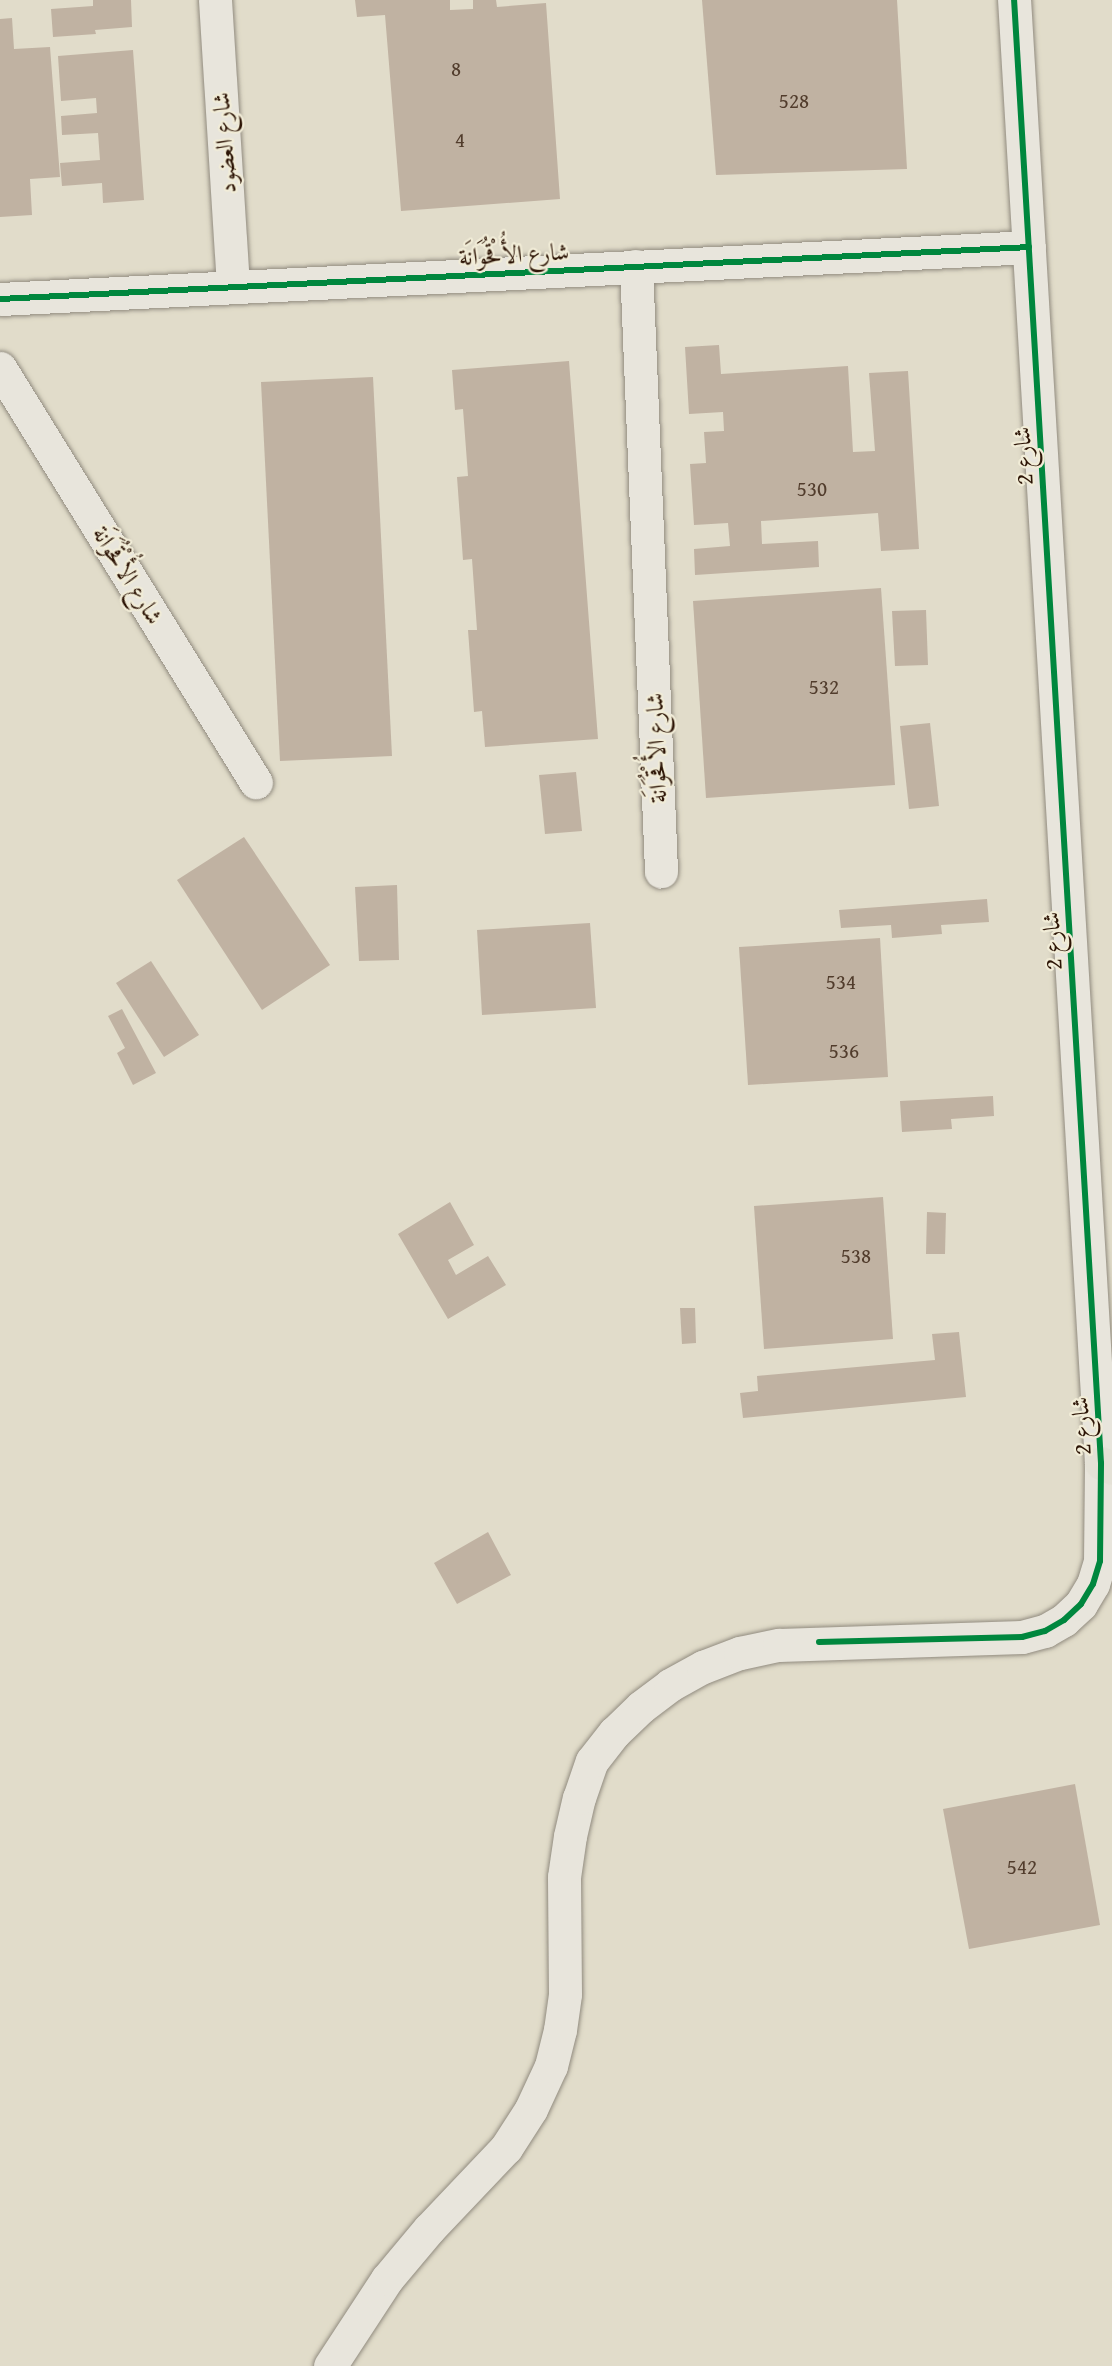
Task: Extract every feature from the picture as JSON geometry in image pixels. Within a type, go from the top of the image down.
[{"type":"street","name":"شارع العضود","points":[[215,0],[233,286]]},
{"type":"street","name":"شارع 2","points":[[330,2366],[387,2278],[429,2229],[506,2148],[531,2109],[551,2066],[560,2030],[565,1994],[564,1877],[570,1836],[579,1798],[592,1761],[614,1733],[641,1707],[703,1667],[740,1653],[779,1645],[819,1642],[1022,1637],[1045,1631],[1064,1620],[1081,1604],[1093,1584],[1100,1562],[1107,1466],[1014,0]]},
{"type":"street","name":"شارع الأُقْحُوَانَة","points":[[0,299],[1029,247]]},
{"type":"street","name":"شارع الأُقْحُوَانَة","points":[[636,266],[661,871]]},
{"type":"street","name":"شارع الأُقْحُوَانَة","points":[[0,368],[256,782]]},
{"type":"building","points":[[93,0],[131,0],[132,27],[95,30],[96,34],[53,37],[51,9],[93,6]]},
{"type":"building","points":[[355,0],[450,0],[450,10],[473,9],[473,0],[496,0],[497,7],[546,3],[560,199],[401,211],[385,15],[357,17]]},
{"type":"building","points":[[702,0],[897,0],[907,169],[716,175]]},
{"type":"building","points":[[12,18],[14,49],[50,47],[60,177],[30,179],[32,215],[0,217],[0,19]]},
{"type":"building","points":[[133,50],[144,200],[103,203],[102,183],[62,186],[60,163],[100,160],[98,133],[62,135],[61,116],[97,113],[96,98],[61,101],[58,56]]},
{"type":"building","points":[[719,345],[721,374],[848,366],[853,452],[875,451],[869,373],[908,371],[919,549],[881,551],[878,513],[761,521],[762,544],[818,541],[819,567],[695,575],[694,549],[730,546],[728,523],[694,525],[690,464],[706,463],[704,432],[724,431],[723,412],[689,414],[685,347]]},
{"type":"building","points":[[569,361],[598,739],[485,747],[482,711],[474,712],[468,630],[477,630],[472,559],[463,560],[457,477],[468,476],[463,409],[455,410],[452,370]]},
{"type":"building","points":[[373,377],[392,756],[280,761],[261,382]]},
{"type":"building","points":[[881,588],[895,785],[706,798],[693,601]]},
{"type":"building","points":[[926,610],[928,665],[895,666],[892,611]]},
{"type":"building","points":[[930,723],[939,806],[909,809],[900,726]]},
{"type":"building","points":[[576,772],[582,831],[545,834],[539,775]]},
{"type":"building","points":[[244,837],[330,965],[262,1010],[177,880]]},
{"type":"building","points":[[397,885],[399,960],[359,961],[355,887]]},
{"type":"building","points":[[987,899],[989,922],[941,925],[942,934],[892,938],[891,925],[841,928],[839,910]]},
{"type":"building","points":[[590,923],[596,1008],[482,1015],[477,930]]},
{"type":"building","points":[[880,938],[888,1077],[748,1085],[739,947]]},
{"type":"building","points":[[151,961],[199,1035],[164,1057],[116,983]]},
{"type":"building","points":[[122,1009],[156,1073],[133,1085],[117,1053],[125,1048],[108,1016]]},
{"type":"building","points":[[993,1096],[994,1116],[951,1119],[952,1129],[902,1132],[900,1101]]},
{"type":"building","points":[[883,1197],[893,1339],[764,1349],[754,1206]]},
{"type":"building","points":[[450,1202],[474,1245],[448,1260],[456,1275],[488,1256],[506,1285],[448,1319],[398,1234]]},
{"type":"building","points":[[927,1212],[946,1213],[945,1254],[926,1254]]},
{"type":"building","points":[[680,1308],[695,1308],[696,1343],[682,1344]]},
{"type":"building","points":[[959,1332],[966,1397],[743,1418],[740,1393],[758,1391],[757,1376],[935,1360],[932,1334]]},
{"type":"building","points":[[488,1532],[511,1575],[457,1604],[434,1563]]},
{"type":"building","points":[[1075,1784],[1100,1925],[969,1949],[943,1809]]},
{"type":"cycle path","points":[[819,1642],[1022,1637],[1045,1631],[1064,1620],[1081,1604],[1093,1584],[1100,1561],[1101,1463],[1014,0]]},
{"type":"cycle path","points":[[0,299],[1029,247]]}]
